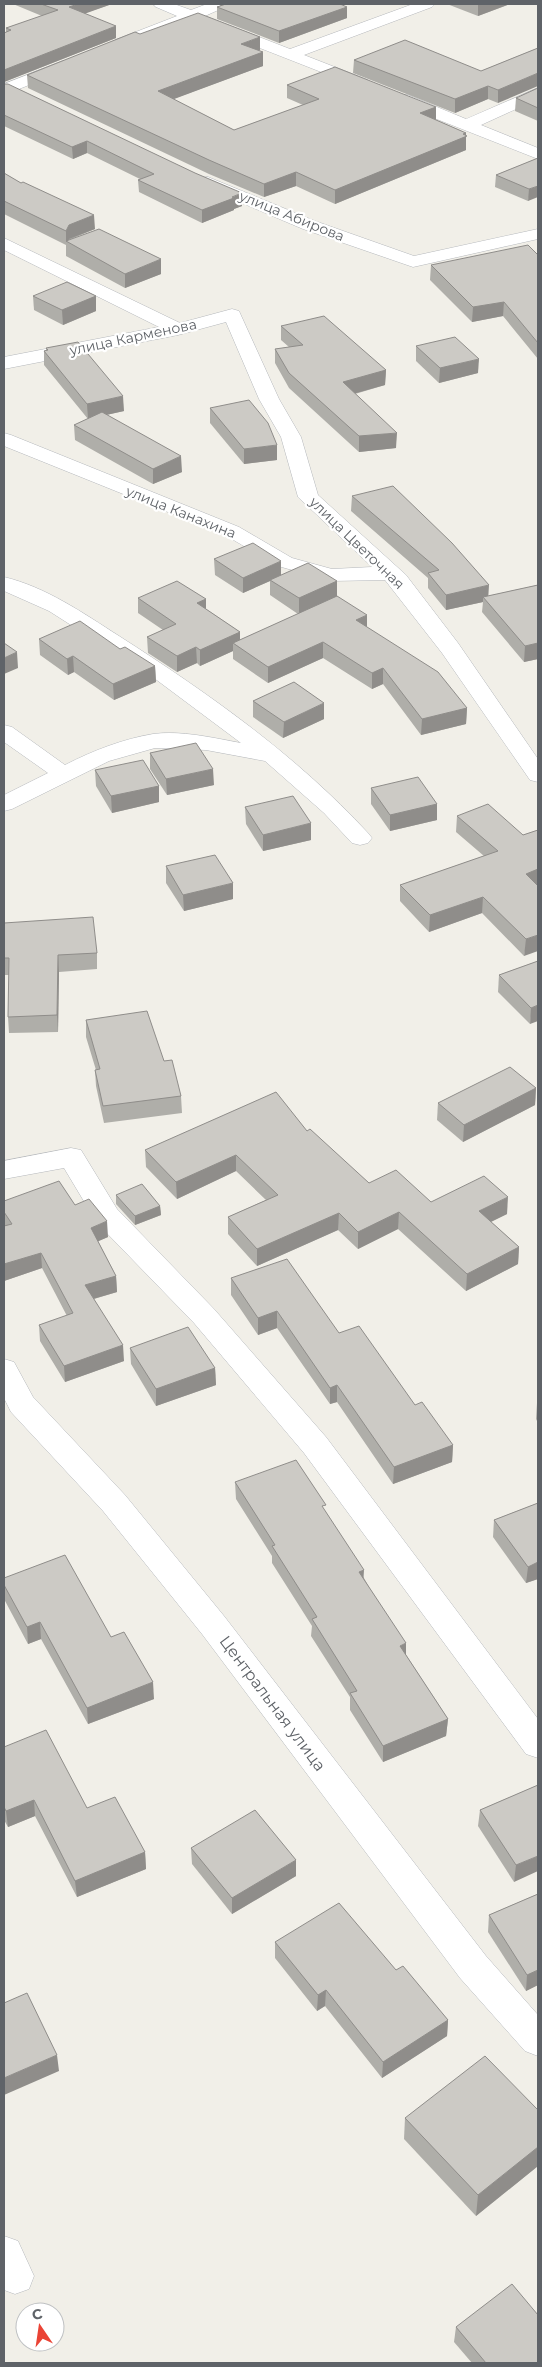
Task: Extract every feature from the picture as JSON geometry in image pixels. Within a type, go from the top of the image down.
[{"type":"street","points":[[161,4],[538,154]]},
{"type":"street","points":[[108,48],[220,4]]},
{"type":"street","points":[[290,54],[427,4]]},
{"type":"street","points":[[7,89],[81,59]]},
{"type":"street","points":[[7,89],[27,96]]},
{"type":"street","points":[[467,125],[538,93]]},
{"type":"street","name":"улица Абирова","points":[[194,176],[309,225],[413,262],[535,238]]},
{"type":"street","points":[[4,244],[178,329]]},
{"type":"street","name":"улица Карменова","points":[[4,363],[178,329],[232,315]]},
{"type":"street","name":"улица Цветочная","points":[[232,315],[269,399],[291,437],[308,497],[398,580],[450,648],[538,776]]},
{"type":"street","name":"улица Канахина","points":[[4,439],[232,531],[285,562],[331,575],[390,573]]},
{"type":"street","points":[[4,582],[57,606],[162,673],[273,756],[332,808],[360,838]]},
{"type":"street","points":[[4,732],[64,775]]},
{"type":"street","points":[[4,804],[101,756],[154,741],[206,742],[273,756]]},
{"type":"street","points":[[4,1170],[71,1157],[107,1216],[204,1316],[315,1445],[538,1744]]},
{"type":"street","name":"Центральная улица","points":[[4,1370],[22,1404],[114,1503],[213,1625],[473,1967],[538,2040]]},
{"type":"building","points":[[41,4],[78,4],[69,7],[116,26],[4,70],[4,33],[11,30],[6,28],[58,10]]},
{"type":"building","points":[[226,4],[340,4],[347,7],[279,31],[217,7]]},
{"type":"building","points":[[198,13],[260,37],[241,44],[263,52],[158,91],[234,130],[319,99],[287,85],[335,67],[436,107],[420,113],[466,133],[463,134],[467,136],[335,190],[296,172],[264,184],[27,75],[135,32],[140,34]]},
{"type":"building","points":[[405,40],[481,71],[538,48],[538,73],[498,90],[488,86],[455,99],[354,60]]},
{"type":"building","points":[[4,84],[8,84],[195,173],[242,193],[202,210],[138,180],[154,174],[87,141],[72,147],[4,115]]},
{"type":"building","points":[[538,88],[538,108],[516,98]]},
{"type":"building","points":[[538,158],[538,186],[529,189],[496,175]]},
{"type":"building","points":[[4,173],[21,183],[23,182],[94,215],[69,225],[66,231],[4,201]]},
{"type":"building","points":[[99,229],[161,259],[125,274],[66,241]]},
{"type":"building","points":[[528,245],[538,255],[538,343],[504,302],[473,307],[431,265]]},
{"type":"building","points":[[67,282],[96,296],[62,310],[33,296]]},
{"type":"building","points":[[324,316],[386,370],[343,382],[397,433],[359,436],[289,373],[275,349],[303,345],[281,326]]},
{"type":"building","points":[[455,337],[479,359],[440,368],[416,346]]},
{"type":"building","points":[[78,342],[123,396],[87,404],[44,351],[48,350],[46,348]]},
{"type":"building","points":[[249,400],[268,423],[277,445],[244,449],[210,408]]},
{"type":"building","points":[[102,412],[181,456],[153,469],[74,425]]},
{"type":"building","points":[[393,486],[452,543],[489,585],[446,595],[428,573],[439,570],[352,496]]},
{"type":"building","points":[[253,543],[281,561],[243,578],[214,559]]},
{"type":"building","points":[[308,563],[337,581],[299,598],[270,580]]},
{"type":"building","points":[[177,581],[206,599],[197,603],[240,632],[200,650],[196,647],[177,656],[147,637],[176,624],[138,598]]},
{"type":"building","points":[[538,585],[538,643],[525,646],[483,597]]},
{"type":"building","points":[[337,596],[367,615],[356,620],[438,672],[467,708],[422,719],[383,668],[372,673],[323,642],[268,667],[233,643]]},
{"type":"building","points":[[80,621],[120,649],[125,647],[155,666],[113,684],[73,656],[67,659],[39,639]]},
{"type":"building","points":[[4,643],[17,652],[4,658]]},
{"type":"building","points":[[294,682],[324,703],[284,722],[253,701]]},
{"type":"building","points":[[196,743],[213,769],[166,779],[150,753]]},
{"type":"building","points":[[143,760],[159,786],[111,796],[95,770]]},
{"type":"building","points":[[418,777],[437,804],[390,815],[371,788]]},
{"type":"building","points":[[293,796],[311,823],[263,835],[245,807]]},
{"type":"building","points":[[488,804],[523,835],[538,830],[538,869],[526,874],[538,886],[538,935],[526,939],[483,897],[430,915],[400,885],[498,851],[457,816]]},
{"type":"building","points":[[215,855],[233,883],[183,895],[166,866]]},
{"type":"building","points":[[93,917],[97,953],[58,955],[57,1015],[8,1017],[9,958],[4,958],[4,923]]},
{"type":"building","points":[[538,961],[538,1005],[531,1008],[499,975]]},
{"type":"building","points":[[147,1011],[164,1061],[172,1060],[181,1096],[103,1106],[95,1070],[100,1069],[86,1020]]},
{"type":"building","points":[[510,1067],[536,1088],[464,1125],[438,1103]]},
{"type":"building","points":[[276,1092],[307,1131],[310,1129],[369,1183],[396,1170],[431,1202],[484,1176],[508,1197],[479,1211],[519,1247],[467,1274],[399,1212],[358,1232],[339,1213],[257,1249],[228,1217],[278,1195],[236,1155],[176,1182],[145,1150]]},
{"type":"building","points":[[59,1181],[75,1205],[89,1199],[107,1221],[91,1228],[116,1276],[85,1285],[123,1345],[64,1366],[39,1325],[73,1313],[41,1253],[4,1264],[4,1226],[12,1224],[4,1212],[4,1201]]},
{"type":"building","points":[[142,1184],[160,1206],[135,1216],[116,1195]]},
{"type":"building","points":[[287,1259],[339,1333],[359,1326],[415,1405],[422,1402],[453,1445],[394,1467],[337,1385],[330,1388],[277,1311],[258,1318],[231,1278]]},
{"type":"building","points":[[188,1327],[215,1368],[156,1389],[130,1348]]},
{"type":"building","points":[[296,1460],[326,1505],[322,1506],[364,1570],[359,1572],[406,1643],[400,1646],[448,1719],[383,1746],[350,1693],[357,1691],[312,1619],[317,1617],[272,1546],[275,1545],[235,1482]]},
{"type":"building","points":[[538,1503],[538,1562],[528,1567],[494,1520]]},
{"type":"building","points":[[65,1555],[111,1637],[124,1632],[153,1682],[87,1708],[40,1622],[27,1627],[4,1585],[4,1578]]},
{"type":"building","points":[[46,1730],[87,1808],[115,1797],[145,1852],[75,1881],[34,1800],[6,1811],[4,1807],[4,1747]]},
{"type":"building","points":[[538,1785],[538,1856],[516,1865],[480,1810]]},
{"type":"building","points":[[255,1810],[296,1860],[232,1898],[191,1848]]},
{"type":"building","points":[[538,1894],[538,1970],[527,1975],[489,1915]]},
{"type":"building","points":[[339,1903],[396,1970],[403,1966],[448,2020],[383,2062],[326,1990],[318,1995],[275,1942]]},
{"type":"building","points":[[27,1993],[57,2055],[4,2078],[4,2003]]},
{"type":"building","points":[[485,2056],[538,2110],[538,2147],[478,2195],[405,2118]]},
{"type":"building","points":[[512,2284],[538,2315],[538,2363],[486,2363],[456,2327]]}]
